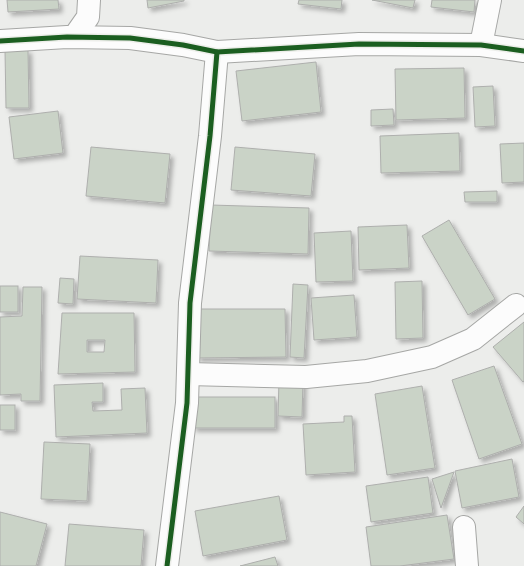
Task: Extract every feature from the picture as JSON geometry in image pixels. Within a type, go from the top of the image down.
[{"type":"street","points":[[481,45],[490,0]]},
{"type":"street","points":[[74,37],[88,8]]},
{"type":"street","points":[[88,8],[108,38]]},
{"type":"street","points":[[0,41],[74,37],[130,38],[183,44],[217,52],[359,44],[481,45],[524,51]]},
{"type":"street","points":[[167,566],[187,403],[190,303],[210,136],[217,52]]},
{"type":"street","points":[[188,374],[306,377],[367,371],[432,357],[473,339],[516,305]]},
{"type":"street","points":[[464,527],[466,566]]},
{"type":"building","points":[[7,0],[58,0],[59,9],[8,12]]},
{"type":"building","points":[[147,0],[184,0],[184,1],[148,8]]},
{"type":"building","points":[[299,0],[342,0],[341,9],[298,4]]},
{"type":"building","points":[[372,0],[415,0],[413,8]]},
{"type":"building","points":[[432,0],[475,0],[474,12],[431,7]]},
{"type":"building","points":[[28,50],[29,108],[6,108],[5,51]]},
{"type":"building","points":[[316,62],[321,112],[242,121],[236,71]]},
{"type":"building","points":[[464,68],[465,118],[396,120],[395,69]]},
{"type":"building","points":[[493,86],[495,126],[475,127],[473,87]]},
{"type":"building","points":[[393,109],[394,125],[371,126],[371,110]]},
{"type":"building","points":[[58,111],[63,153],[14,159],[9,117]]},
{"type":"building","points":[[459,133],[460,171],[381,173],[380,136]]},
{"type":"building","points":[[524,143],[524,182],[502,183],[500,144]]},
{"type":"building","points":[[91,147],[170,154],[165,203],[86,196]]},
{"type":"building","points":[[235,147],[315,154],[311,196],[231,190]]},
{"type":"building","points":[[497,191],[497,202],[465,202],[464,192]]},
{"type":"building","points":[[211,205],[309,208],[308,254],[209,251]]},
{"type":"building","points":[[449,220],[495,299],[468,315],[422,236]]},
{"type":"building","points":[[407,225],[409,268],[359,270],[358,227]]},
{"type":"building","points":[[351,231],[353,281],[316,282],[314,233]]},
{"type":"building","points":[[80,256],[158,260],[156,303],[77,299]]},
{"type":"building","points":[[60,278],[74,279],[73,304],[58,303]]},
{"type":"building","points":[[422,281],[423,338],[396,339],[395,282]]},
{"type":"building","points":[[293,284],[308,285],[304,358],[290,357]]},
{"type":"building","points":[[0,286],[18,286],[18,312],[0,312]]},
{"type":"building","points":[[23,287],[42,287],[40,401],[21,401],[21,394],[0,395],[0,317],[22,316]]},
{"type":"building","points":[[354,295],[357,337],[314,340],[311,298]]},
{"type":"building","points":[[197,309],[285,309],[286,357],[197,358]]},
{"type":"building","points":[[62,313],[134,313],[135,372],[58,374]],"holes":[[[87,340],[105,340],[104,352],[87,352]]]},
{"type":"building","points":[[524,322],[524,381],[523,382],[493,347]]},
{"type":"building","points":[[494,366],[522,444],[479,459],[452,380]]},
{"type":"building","points":[[279,380],[303,380],[302,417],[278,416]]},
{"type":"building","points":[[103,383],[103,402],[92,402],[93,411],[122,410],[121,389],[145,388],[147,433],[56,437],[54,385]]},
{"type":"building","points":[[422,386],[435,468],[387,475],[375,394]]},
{"type":"building","points":[[193,397],[275,397],[275,428],[193,428]]},
{"type":"building","points":[[0,405],[15,405],[15,430],[0,430]]},
{"type":"building","points":[[344,416],[352,416],[355,472],[306,475],[303,424],[344,422]]},
{"type":"building","points":[[44,442],[90,444],[87,501],[41,499]]},
{"type":"building","points":[[512,459],[519,497],[462,508],[455,471]]},
{"type":"building","points":[[454,472],[441,508],[432,479]]},
{"type":"building","points":[[428,477],[433,513],[371,522],[366,486]]},
{"type":"building","points":[[279,496],[287,540],[203,556],[195,511]]},
{"type":"building","points":[[524,506],[524,524],[516,517]]},
{"type":"building","points":[[0,512],[47,524],[36,566],[0,566]]},
{"type":"building","points":[[447,515],[454,559],[400,566],[371,566],[366,527]]},
{"type":"building","points":[[69,524],[144,530],[141,566],[65,566]]},
{"type":"building","points":[[275,557],[278,566],[240,566]]},
{"type":"cycle path","points":[[0,41],[67,37],[130,38],[183,45],[217,52],[359,44],[481,45],[524,51]]},
{"type":"cycle path","points":[[167,566],[187,403],[190,303],[210,136],[217,52]]}]
